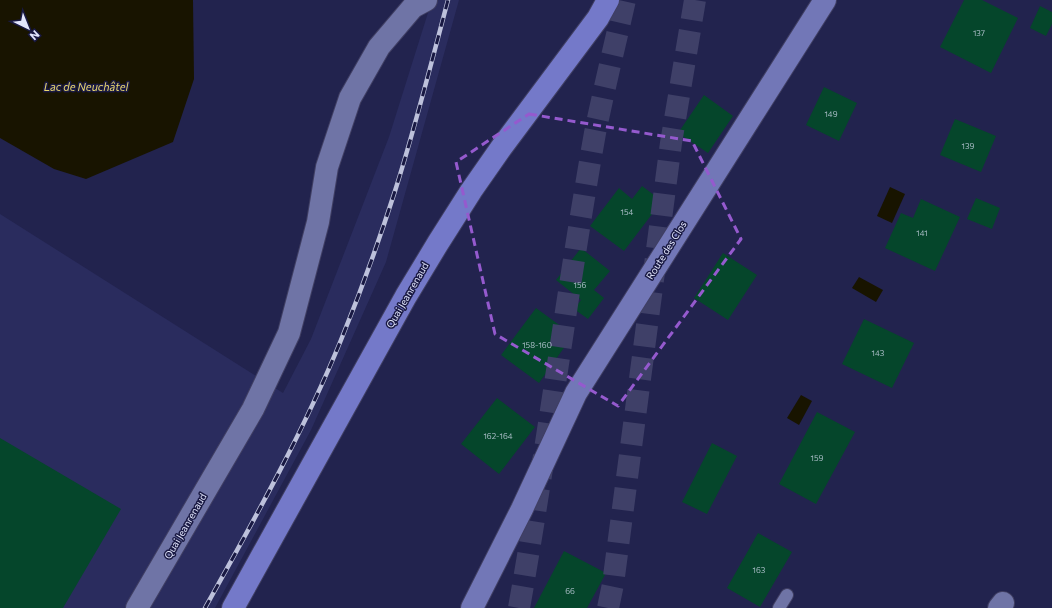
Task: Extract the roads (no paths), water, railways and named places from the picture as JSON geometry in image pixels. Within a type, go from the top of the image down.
[{"type":"main road","name":"Quai Jeanrenaud","points":[[234,608],[402,303],[438,243],[471,191],[501,148],[598,18],[608,0]]},
{"type":"street","name":"Route des Clos","points":[[472,608],[522,509],[576,393],[825,0]]},
{"type":"street","name":"Quai Jeanrenaud","points":[[137,608],[253,409],[288,333],[318,222],[327,167],[350,98],[378,47],[420,3]]},
{"type":"lane","points":[[779,608],[787,594]]},
{"type":"water","name":"Lac de Neuchâtel","points":[[0,0],[193,0],[194,79],[173,142],[86,179],[54,169],[0,138]]},
{"type":"water","points":[[890,187],[905,194],[892,223],[877,216]]},
{"type":"water","points":[[859,277],[883,290],[876,302],[852,288]]},
{"type":"water","points":[[801,395],[812,401],[799,425],[787,418]]},
{"type":"tunnel","points":[[519,608],[595,133],[625,0]]},
{"type":"tunnel","points":[[608,608],[613,584],[671,143],[695,0]]},
{"type":"railway","points":[[205,608],[260,509],[311,409],[348,322],[370,266],[395,191],[416,120],[448,0]]}]
